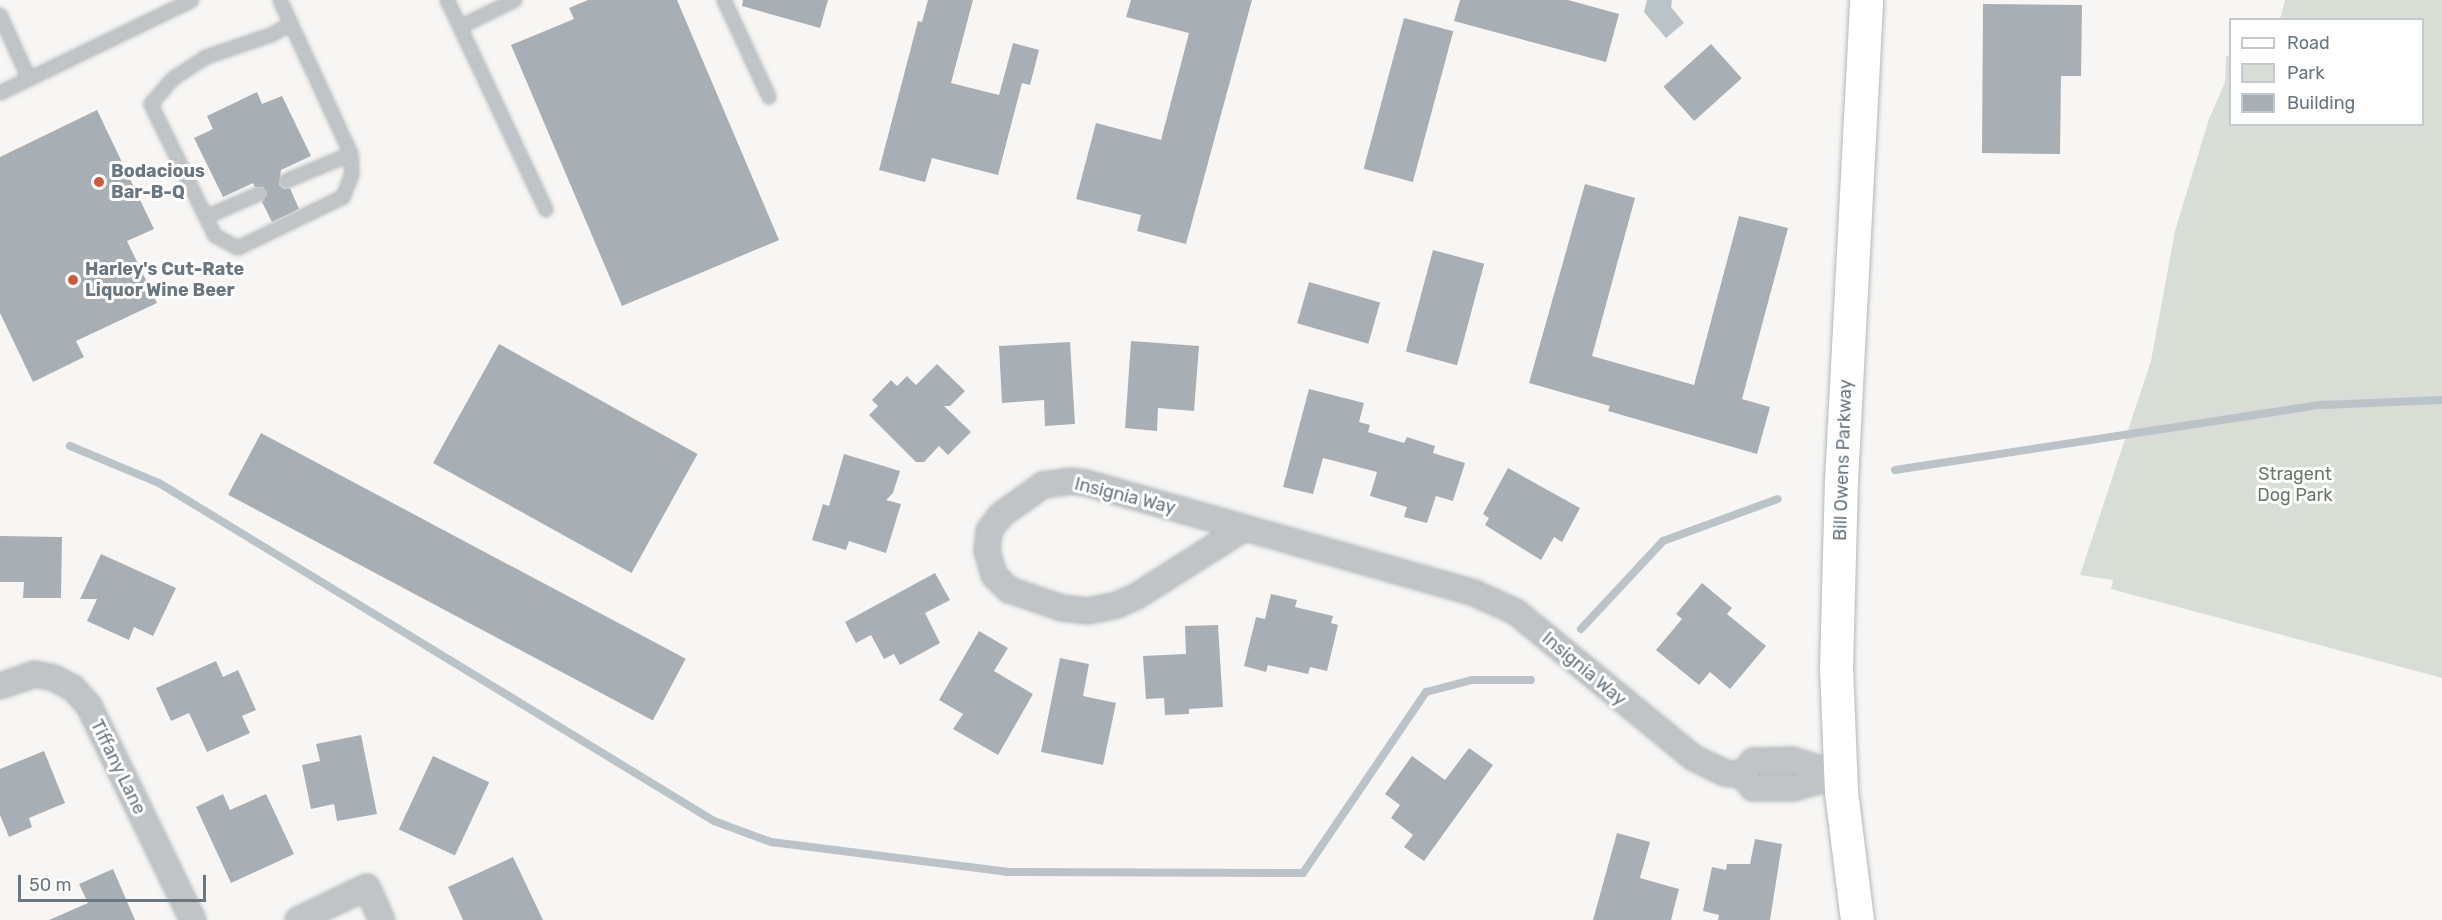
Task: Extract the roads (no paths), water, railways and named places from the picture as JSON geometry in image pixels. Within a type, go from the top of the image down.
[{"type":"main road","name":"Bill Owens Parkway","points":[[1857,920],[1840,775],[1836,669],[1841,481],[1866,0]]},
{"type":"street","name":"Insignia Way","points":[[1244,528],[1137,596],[1118,605],[1089,611],[1062,608],[1009,590],[994,575],[987,551],[989,531],[1000,515],[1031,492],[1058,481],[1086,483],[1244,528],[1491,599],[1516,612],[1694,758],[1725,773],[1742,775],[1753,761],[1792,760],[1840,775]]},
{"type":"street","name":"Tiffany Lane","points":[[0,686],[34,674],[54,678],[74,688],[88,706],[193,920]]},
{"type":"street","points":[[298,920],[367,886],[382,920]]},
{"type":"lane","points":[[0,93],[192,0]]},
{"type":"lane","points":[[280,0],[351,154],[352,174],[343,197],[238,248],[215,236],[151,104],[174,78],[206,57],[271,35],[291,24]]},
{"type":"lane","points":[[447,0],[546,210]]},
{"type":"lane","points":[[460,27],[515,0]]},
{"type":"lane","points":[[724,0],[769,97]]},
{"type":"lane","points":[[0,15],[29,79]]},
{"type":"lane","points":[[286,181],[351,154]]},
{"type":"lane","points":[[206,217],[258,194]]},
{"type":"waterway","points":[[1895,470],[2322,405],[2442,400]]},
{"type":"waterway","points":[[70,446],[159,483],[714,821],[771,842],[1007,872],[1303,873],[1426,692],[1472,680],[1531,680]]},
{"type":"waterway","points":[[1581,629],[1663,541],[1778,499]]},
{"type":"place","name":"Bodacious Bar-B-Q","points":[[99,182]]},
{"type":"place","name":"Harley's Cut-Rate Liquor Wine Beer","points":[[73,280]]},
{"type":"park label","name":"Stragent Dog Park","points":[[2295,485]]}]
